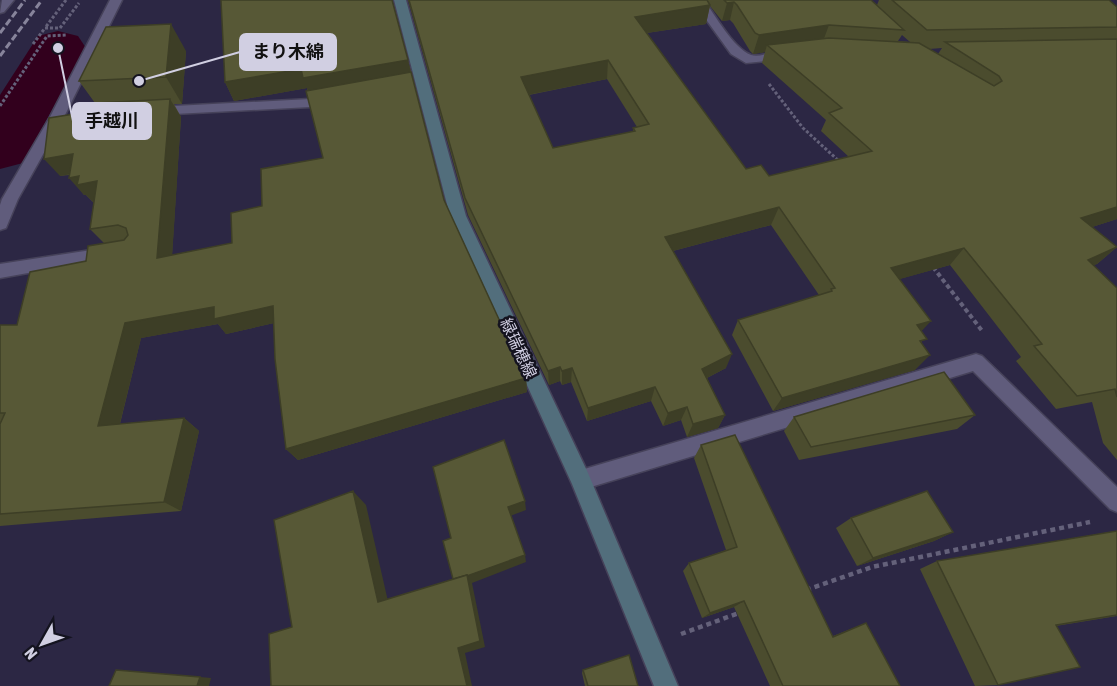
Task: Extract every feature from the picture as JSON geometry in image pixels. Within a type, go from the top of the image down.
[{"type":"main road","name":"緑瑞穂線","points":[[400,0],[416,84],[458,216],[580,480],[666,686]]},
{"type":"street","points":[[0,9],[8,0]]},
{"type":"street","points":[[0,224],[10,199],[63,116],[116,0]]},
{"type":"street","points":[[698,0],[735,51],[751,60],[802,53]]},
{"type":"street","points":[[138,112],[310,103],[343,97]]},
{"type":"street","points":[[0,271],[132,250]]},
{"type":"street","points":[[580,480],[976,362],[1117,502]]},
{"type":"path","points":[[42,43],[33,44],[66,0]]},
{"type":"path","points":[[45,28],[60,28],[81,0]]},
{"type":"path","points":[[0,106],[47,36],[99,34]]},
{"type":"path","points":[[751,60],[803,128],[844,166]]},
{"type":"path","points":[[933,267],[989,340],[976,362]]},
{"type":"path","points":[[805,591],[872,567],[1094,522]]},
{"type":"path","points":[[648,645],[749,610]]},
{"type":"building","points":[[221,0],[392,0],[408,60],[303,78],[301,69],[225,82]]},
{"type":"building","points":[[409,0],[707,0],[710,5],[635,17],[746,169],[761,165],[769,176],[872,151],[829,113],[842,108],[767,45],[829,38],[919,43],[994,86],[1002,81],[999,76],[945,42],[1117,39],[1117,207],[1081,218],[1117,247],[1088,260],[1117,288],[1117,397],[1115,389],[1077,396],[1034,346],[1042,344],[964,248],[891,268],[931,321],[917,325],[927,339],[920,341],[930,355],[782,398],[738,320],[832,291],[831,289],[835,288],[779,207],[665,237],[732,354],[702,369],[725,415],[693,424],[687,407],[668,413],[655,387],[588,408],[572,368],[562,371],[560,367],[548,371],[465,198]],"holes":[[[608,60],[649,124],[633,128],[635,131],[553,148],[521,77]]]},
{"type":"building","points":[[724,0],[871,0],[904,30],[829,25],[759,35],[755,33],[734,2],[727,3]]},
{"type":"building","points":[[892,0],[1109,0],[1117,7],[1117,27],[927,30]]},
{"type":"building","points":[[171,24],[166,77],[79,81],[106,27]]},
{"type":"building","points":[[411,72],[444,200],[526,378],[286,449],[275,359],[273,306],[214,319],[214,307],[125,323],[98,426],[184,418],[164,502],[0,514],[0,424],[5,413],[0,413],[0,325],[17,325],[30,272],[86,261],[88,246],[124,240],[128,235],[126,228],[118,225],[90,229],[97,181],[77,185],[79,176],[69,178],[73,154],[44,159],[49,118],[74,114],[79,104],[170,99],[157,258],[232,243],[231,213],[262,206],[261,169],[323,158],[306,91]]},
{"type":"building","points":[[944,372],[975,415],[811,447],[794,417]]},
{"type":"building","points":[[735,435],[833,637],[866,623],[900,686],[783,686],[744,601],[710,613],[689,563],[737,547],[701,445]]},
{"type":"building","points":[[504,440],[525,501],[508,507],[525,555],[453,579],[443,541],[451,538],[433,467]]},
{"type":"building","points":[[353,491],[378,602],[467,575],[480,641],[458,648],[467,686],[271,686],[269,634],[292,627],[274,520]]},
{"type":"building","points":[[927,491],[953,532],[873,558],[851,518]]},
{"type":"building","points":[[1117,531],[1117,615],[1056,625],[1080,667],[998,685],[937,561]]},
{"type":"building","points":[[629,655],[638,686],[588,686],[583,670]]},
{"type":"building","points":[[116,670],[200,677],[197,686],[109,686]]},
{"type":"waterway","points":[[0,147],[58,48]]},
{"type":"railway","points":[[0,33],[25,0]]},
{"type":"railway","points":[[0,56],[42,0]]},
{"type":"place","name":"手越川","points":[[58,48]]},
{"type":"place","name":"まり木綿","points":[[139,81]]}]
